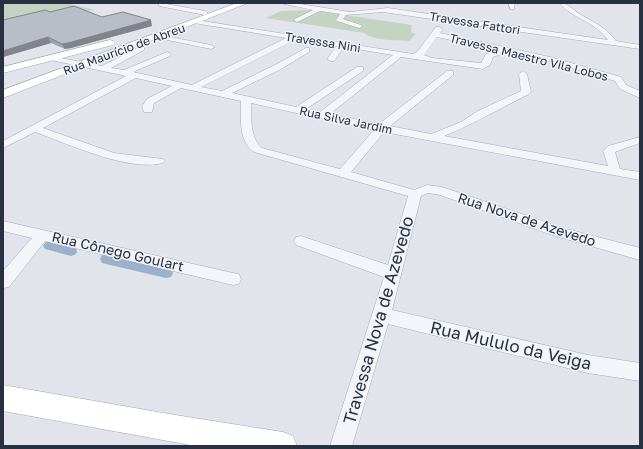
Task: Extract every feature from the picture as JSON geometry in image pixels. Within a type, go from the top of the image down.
[{"type":"main road","points":[[3,70],[158,30],[230,3]]},
{"type":"main road","name":"Rua Maurício de Abreu","points":[[3,94],[244,3]]},
{"type":"main road","points":[[3,398],[272,445]]},
{"type":"street","name":"Travessa Fattori","points":[[283,3],[344,13],[359,14],[376,10],[388,10],[640,47]]},
{"type":"street","points":[[562,3],[572,13],[602,28],[617,44]]},
{"type":"street","points":[[161,5],[205,13]]},
{"type":"street","points":[[297,20],[319,9]]},
{"type":"street","points":[[344,13],[339,20],[359,26]]},
{"type":"street","name":"Travessa Nini","points":[[196,22],[398,54],[417,55],[431,60],[483,66],[487,63],[489,56],[508,50]]},
{"type":"street","name":"Travessa Maestro Vila Lobos","points":[[417,55],[437,31],[508,50],[578,66],[618,79],[622,87],[640,95]]},
{"type":"street","points":[[158,36],[210,45],[197,38],[170,32]]},
{"type":"street","points":[[194,87],[295,37]]},
{"type":"street","name":"Travessa Fattori","points":[[617,44],[640,56]]},
{"type":"street","points":[[330,59],[342,45]]},
{"type":"street","points":[[102,69],[141,48]]},
{"type":"street","points":[[223,94],[278,67],[306,50]]},
{"type":"street","points":[[125,73],[167,54]]},
{"type":"street","points":[[323,115],[398,54]]},
{"type":"street","name":"Rua Silva Jardim","points":[[54,58],[381,128],[640,176]]},
{"type":"street","points":[[298,110],[360,69]]},
{"type":"street","points":[[343,174],[381,128],[450,73]]},
{"type":"street","points":[[433,137],[465,124],[482,113],[526,92],[522,74]]},
{"type":"street","points":[[3,145],[135,75]]},
{"type":"street","points":[[148,110],[147,106],[150,101],[180,85]]},
{"type":"street","points":[[246,100],[248,136],[253,148],[264,153],[415,194]]},
{"type":"street","points":[[34,128],[112,156],[137,160],[159,161]]},
{"type":"street","points":[[615,171],[609,151],[612,148],[640,140]]},
{"type":"street","name":"Rua Nova de Azevedo","points":[[415,194],[427,189],[442,191],[560,232],[640,254]]},
{"type":"street","name":"Travessa Nova de Azevedo","points":[[341,446],[382,315],[415,194]]},
{"type":"street","name":"Rua Cônego Goulart","points":[[3,226],[233,279]]},
{"type":"street","points":[[3,282],[43,234]]},
{"type":"street","points":[[301,241],[394,274]]},
{"type":"street","name":"Rua Mululo da Veiga","points":[[382,315],[588,364],[640,372]]},
{"type":"green space","points":[[3,3],[65,3],[95,10],[3,22]]},
{"type":"green space","points":[[312,10],[412,25],[411,32],[416,34],[409,41],[385,40],[368,36],[364,33],[266,18],[281,11]]},
{"type":"building","points":[[74,6],[102,17],[123,12],[151,20],[68,43],[62,44],[48,37],[3,51],[3,20],[45,10],[50,12]]},
{"type":"waterway","points":[[49,246],[71,251]]},
{"type":"waterway","points":[[107,259],[120,262]]},
{"type":"waterway","points":[[127,264],[136,266]]},
{"type":"waterway","points":[[144,268],[166,273]]}]
